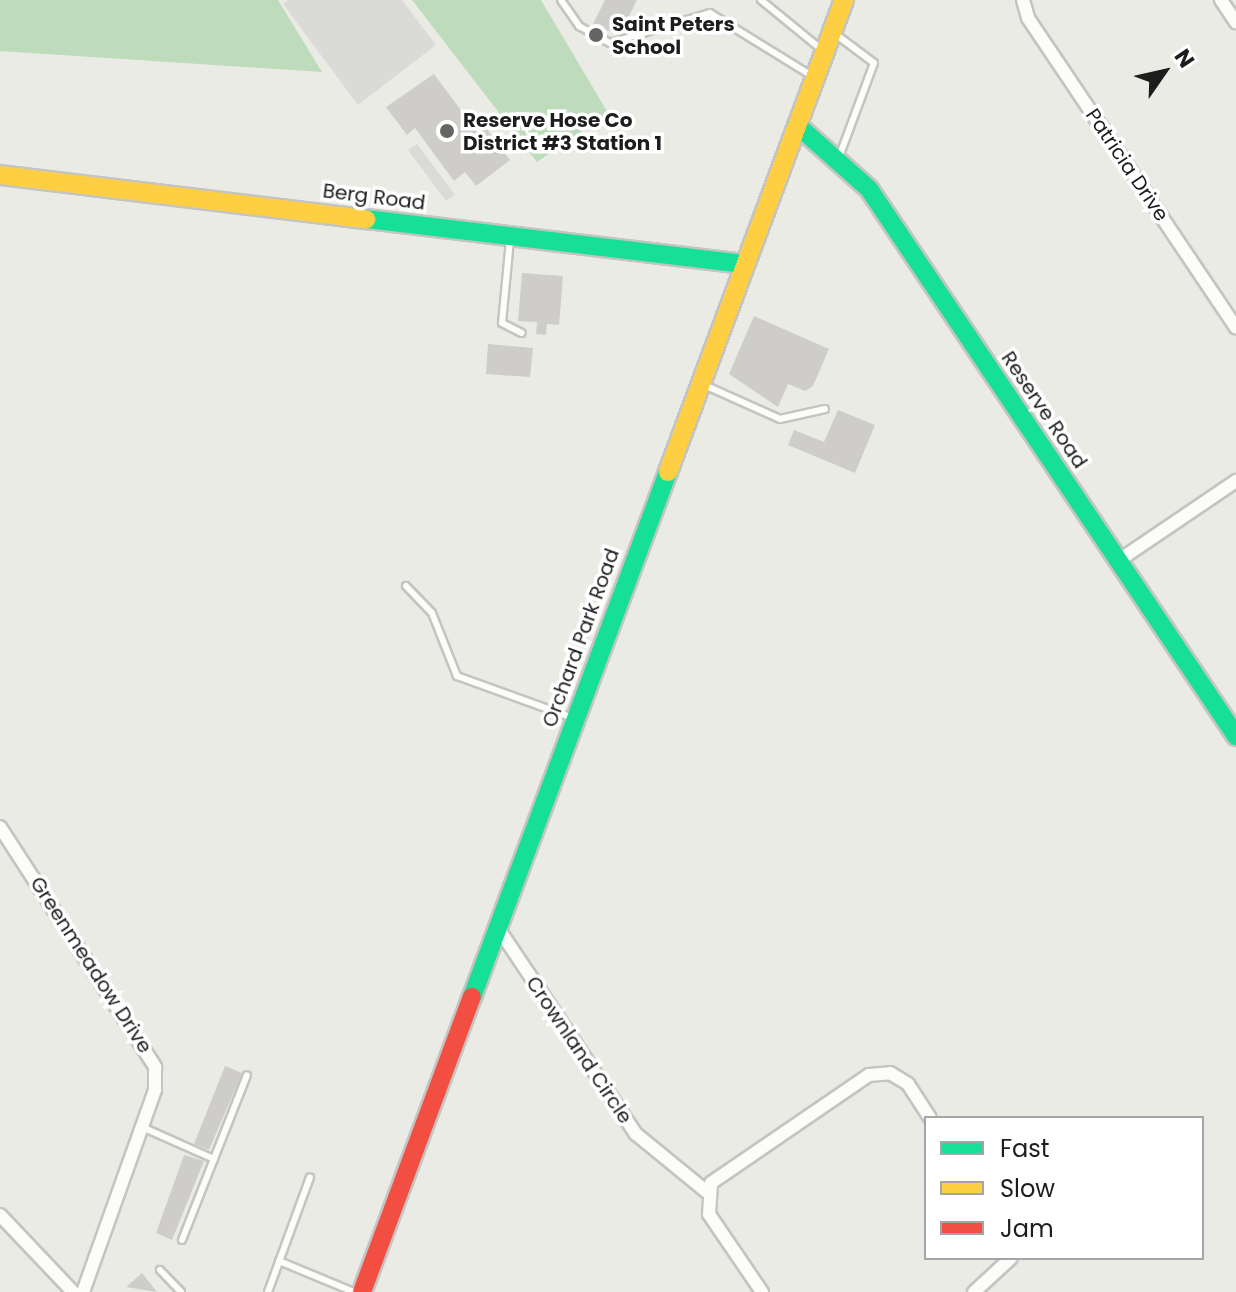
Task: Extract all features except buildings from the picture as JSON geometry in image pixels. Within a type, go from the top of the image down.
[{"type":"street","name":"Orchard Park Road","points":[[362,1292],[844,0]]},
{"type":"street","name":"Patricia Drive","points":[[1023,0],[1028,18],[1236,328]]},
{"type":"street","points":[[1221,0],[1236,22]]},
{"type":"street","name":"Reserve Road","points":[[797,125],[869,189],[1234,730]]},
{"type":"street","name":"Berg Road","points":[[0,175],[743,264]]},
{"type":"street","points":[[1118,561],[1236,481]]},
{"type":"street","name":"Greenmeadow Drive","points":[[0,827],[152,1056],[155,1090],[83,1292]]},
{"type":"street","name":"Crownland Circle","points":[[498,928],[636,1134],[708,1193]]},
{"type":"street","points":[[762,1292],[709,1214],[708,1193],[719,1176],[869,1075],[890,1073],[908,1084],[929,1116]]},
{"type":"street","points":[[0,1215],[73,1292]]},
{"type":"street","points":[[974,1292],[1009,1260]]},
{"type":"lane","points":[[561,0],[579,26],[610,43],[710,13],[815,78]]},
{"type":"lane","points":[[761,0],[825,52]]},
{"type":"lane","points":[[832,32],[874,63],[838,161]]},
{"type":"lane","points":[[510,236],[502,323],[522,333]]},
{"type":"lane","points":[[699,383],[780,419],[825,409]]},
{"type":"lane","points":[[406,586],[432,613],[457,676],[574,719]]},
{"type":"lane","points":[[182,1240],[247,1075]]},
{"type":"lane","points":[[142,1127],[214,1159]]},
{"type":"lane","points":[[268,1292],[310,1177]]},
{"type":"lane","points":[[279,1261],[354,1292]]},
{"type":"lane","points":[[160,1270],[181,1292]]},
{"type":"green space","points":[[0,0],[278,0],[322,72],[0,51]]},
{"type":"green space","points":[[412,0],[541,0],[608,113],[537,162]]},
{"type":"shaded area","points":[[288,0],[402,0],[436,45],[358,105],[283,4]]},
{"type":"shaded area","points":[[417,144],[455,195],[446,201],[408,150]]},
{"type":"traffic: fast","points":[[797,125],[869,189],[1236,736]]},
{"type":"traffic: fast","points":[[366,219],[743,264]]},
{"type":"traffic: fast","points":[[472,997],[668,472]]},
{"type":"traffic: slow","points":[[668,472],[844,0]]},
{"type":"traffic: slow","points":[[0,175],[366,219]]},
{"type":"traffic: jam","points":[[362,1292],[472,997]]},
{"type":"place","name":"Saint Peters School","points":[[596,35]]},
{"type":"place","name":"Reserve Hose Co District #3 Station 1","points":[[447,131]]}]
